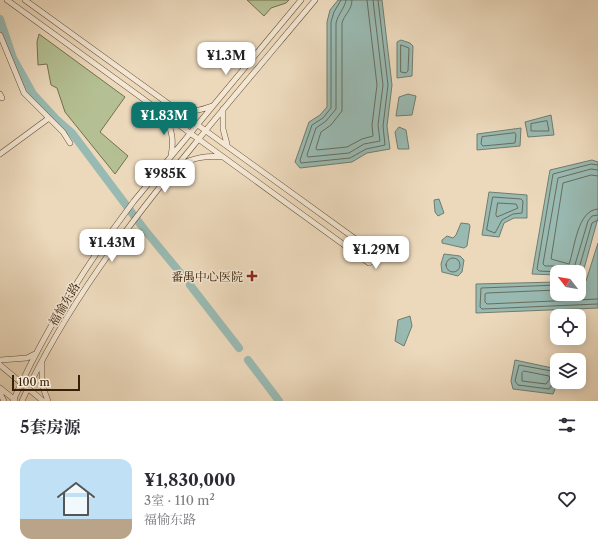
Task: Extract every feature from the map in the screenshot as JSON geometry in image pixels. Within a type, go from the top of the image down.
[{"type":"street","points":[[7,0],[369,263],[374,260],[375,257],[372,251],[25,0]]},
{"type":"street","name":"福愉东路","points":[[14,400],[21,382],[36,353],[78,281],[122,216],[301,0]]},
{"type":"street","name":"福愉东路","points":[[22,401],[42,361],[92,278],[129,226],[223,109],[315,0]]},
{"type":"street","points":[[0,34],[24,93],[63,132],[70,143]]},
{"type":"street","points":[[176,108],[190,111],[200,110],[213,105]]},
{"type":"street","points":[[223,109],[223,129],[227,145]]},
{"type":"street","points":[[163,113],[172,134],[170,158]]},
{"type":"street","points":[[0,154],[49,118]]},
{"type":"street","points":[[178,165],[196,158],[209,156],[224,157]]},
{"type":"street","points":[[165,164],[173,170]]},
{"type":"street","points":[[0,360],[27,358],[36,353]]},
{"type":"street","points":[[42,361],[42,385],[48,401]]},
{"type":"street","points":[[0,365],[43,401]]},
{"type":"street","points":[[0,388],[14,400]]},
{"type":"street","points":[[0,393],[4,401]]},
{"type":"green space","points":[[247,0],[289,0],[286,3],[271,8],[264,16]]},
{"type":"green space","points":[[39,34],[125,97],[100,132],[128,156],[115,174],[65,112],[57,88],[51,85],[47,64],[38,65],[37,42]]},
{"type":"water","points":[[338,0],[382,0],[392,85],[387,126],[390,149],[367,153],[352,162],[300,168],[295,162],[309,122],[320,115],[327,107],[327,22],[330,10]]},
{"type":"water","points":[[401,40],[410,43],[413,46],[412,76],[397,78],[397,42]]},
{"type":"water","points":[[408,94],[416,96],[412,115],[396,116],[399,97]]},
{"type":"water","points":[[551,115],[554,135],[528,137],[525,122]]},
{"type":"water","points":[[399,127],[406,130],[409,149],[398,149],[395,132]]},
{"type":"water","points":[[521,128],[520,146],[477,150],[477,134]]},
{"type":"water","points":[[592,160],[598,162],[598,218],[585,265],[550,265],[550,275],[532,274],[550,170]]},
{"type":"water","points":[[489,192],[527,195],[527,218],[514,218],[504,223],[499,237],[482,235]]},
{"type":"water","points":[[439,199],[444,213],[438,216],[435,212],[434,200]]},
{"type":"water","points":[[461,223],[469,224],[470,226],[467,246],[464,248],[442,243],[442,240],[447,236],[453,238],[456,235]]},
{"type":"water","points":[[598,243],[598,308],[476,313],[476,284],[550,282],[550,301],[586,301],[586,281]]},
{"type":"water","points":[[444,254],[460,256],[464,260],[462,272],[458,276],[442,272],[441,264]]},
{"type":"water","points":[[410,316],[412,326],[404,346],[395,341],[398,320]]},
{"type":"water","points":[[515,360],[550,368],[550,389],[555,389],[553,394],[513,389],[511,381]]},
{"type":"waterway","points":[[0,19],[13,58],[33,94],[56,119],[72,133],[144,229],[182,275]]},
{"type":"waterway","points":[[190,285],[239,348]]},
{"type":"waterway","points":[[248,360],[279,401]]},
{"type":"place","name":"番禺中心医院","points":[[252,276]]}]
